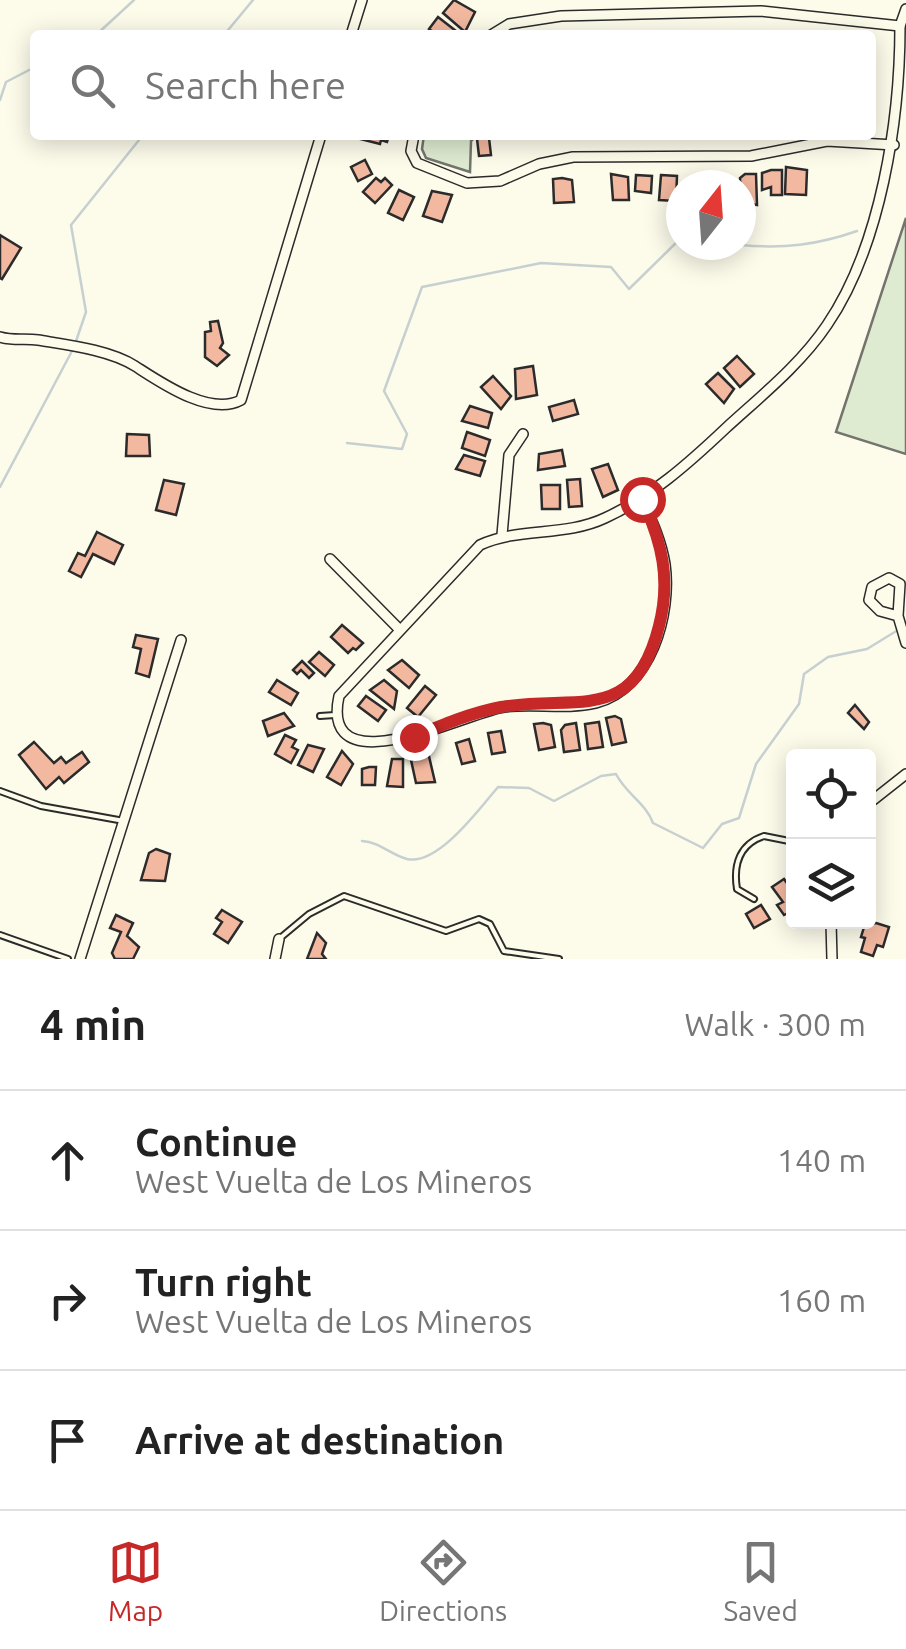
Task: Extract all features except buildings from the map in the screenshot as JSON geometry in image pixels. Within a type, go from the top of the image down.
[{"type":"street","points":[[353,30],[362,0]]},
{"type":"street","points":[[642,499],[659,535],[666,568],[664,595],[648,660],[632,684],[596,702],[504,707],[389,742],[360,740],[342,729],[335,715],[339,696],[458,564],[502,535],[553,532],[600,521],[642,499],[789,370],[827,325],[851,280],[894,145],[900,26],[906,9]]},
{"type":"street","points":[[499,30],[509,24],[561,16],[761,10],[900,26]]},
{"type":"street","points":[[0,337],[111,356],[135,366],[167,390],[210,402],[234,404],[241,400],[319,140]]},
{"type":"street","points":[[413,140],[410,160],[467,183],[500,181],[538,164],[573,157],[752,156],[827,141],[894,145]]},
{"type":"street","points":[[502,535],[509,456],[523,434]]},
{"type":"street","points":[[330,559],[399,629]]},
{"type":"street","points":[[898,616],[880,611],[868,600],[872,587],[880,581],[897,579],[900,584],[898,616],[906,643]]},
{"type":"street","points":[[80,959],[181,640]]},
{"type":"street","points":[[876,798],[906,774]]},
{"type":"street","points":[[832,929],[832,959]]},
{"type":"street","points":[[275,959],[279,938]]},
{"type":"lane","points":[[320,716],[335,715]]},
{"type":"lane","points":[[0,791],[41,806],[124,821]]},
{"type":"lane","points":[[754,899],[737,888],[736,868],[742,850],[764,836],[786,840]]},
{"type":"lane","points":[[279,938],[309,914],[344,896],[446,931],[478,919],[490,924],[504,950],[559,959]]},
{"type":"lane","points":[[0,936],[68,959]]},
{"type":"green space","points":[[423,140],[472,140],[470,172],[426,158]]},
{"type":"green space","points":[[906,218],[906,454],[836,432]]},
{"type":"waterway","points":[[101,30],[134,0]]},
{"type":"waterway","points":[[228,30],[253,0]]},
{"type":"waterway","points":[[0,100],[6,82],[30,70]]},
{"type":"waterway","points":[[75,344],[86,312],[71,225],[139,140]]},
{"type":"waterway","points":[[756,246],[800,245],[857,231]]},
{"type":"waterway","points":[[347,443],[402,449],[407,434],[384,391],[422,287],[541,263],[611,267],[629,289],[666,253]]},
{"type":"waterway","points":[[0,487],[72,351]]},
{"type":"waterway","points":[[362,841],[407,859],[419,859],[445,845],[498,787],[529,788],[554,801],[601,776],[616,774],[653,823],[703,848],[722,824],[739,818],[756,764],[799,704],[804,674],[828,657],[867,649],[898,630]]},
{"type":"route","points":[[414,737],[459,718],[504,707],[596,702],[632,684],[648,660],[657,634],[666,568],[659,535],[642,499]]}]
